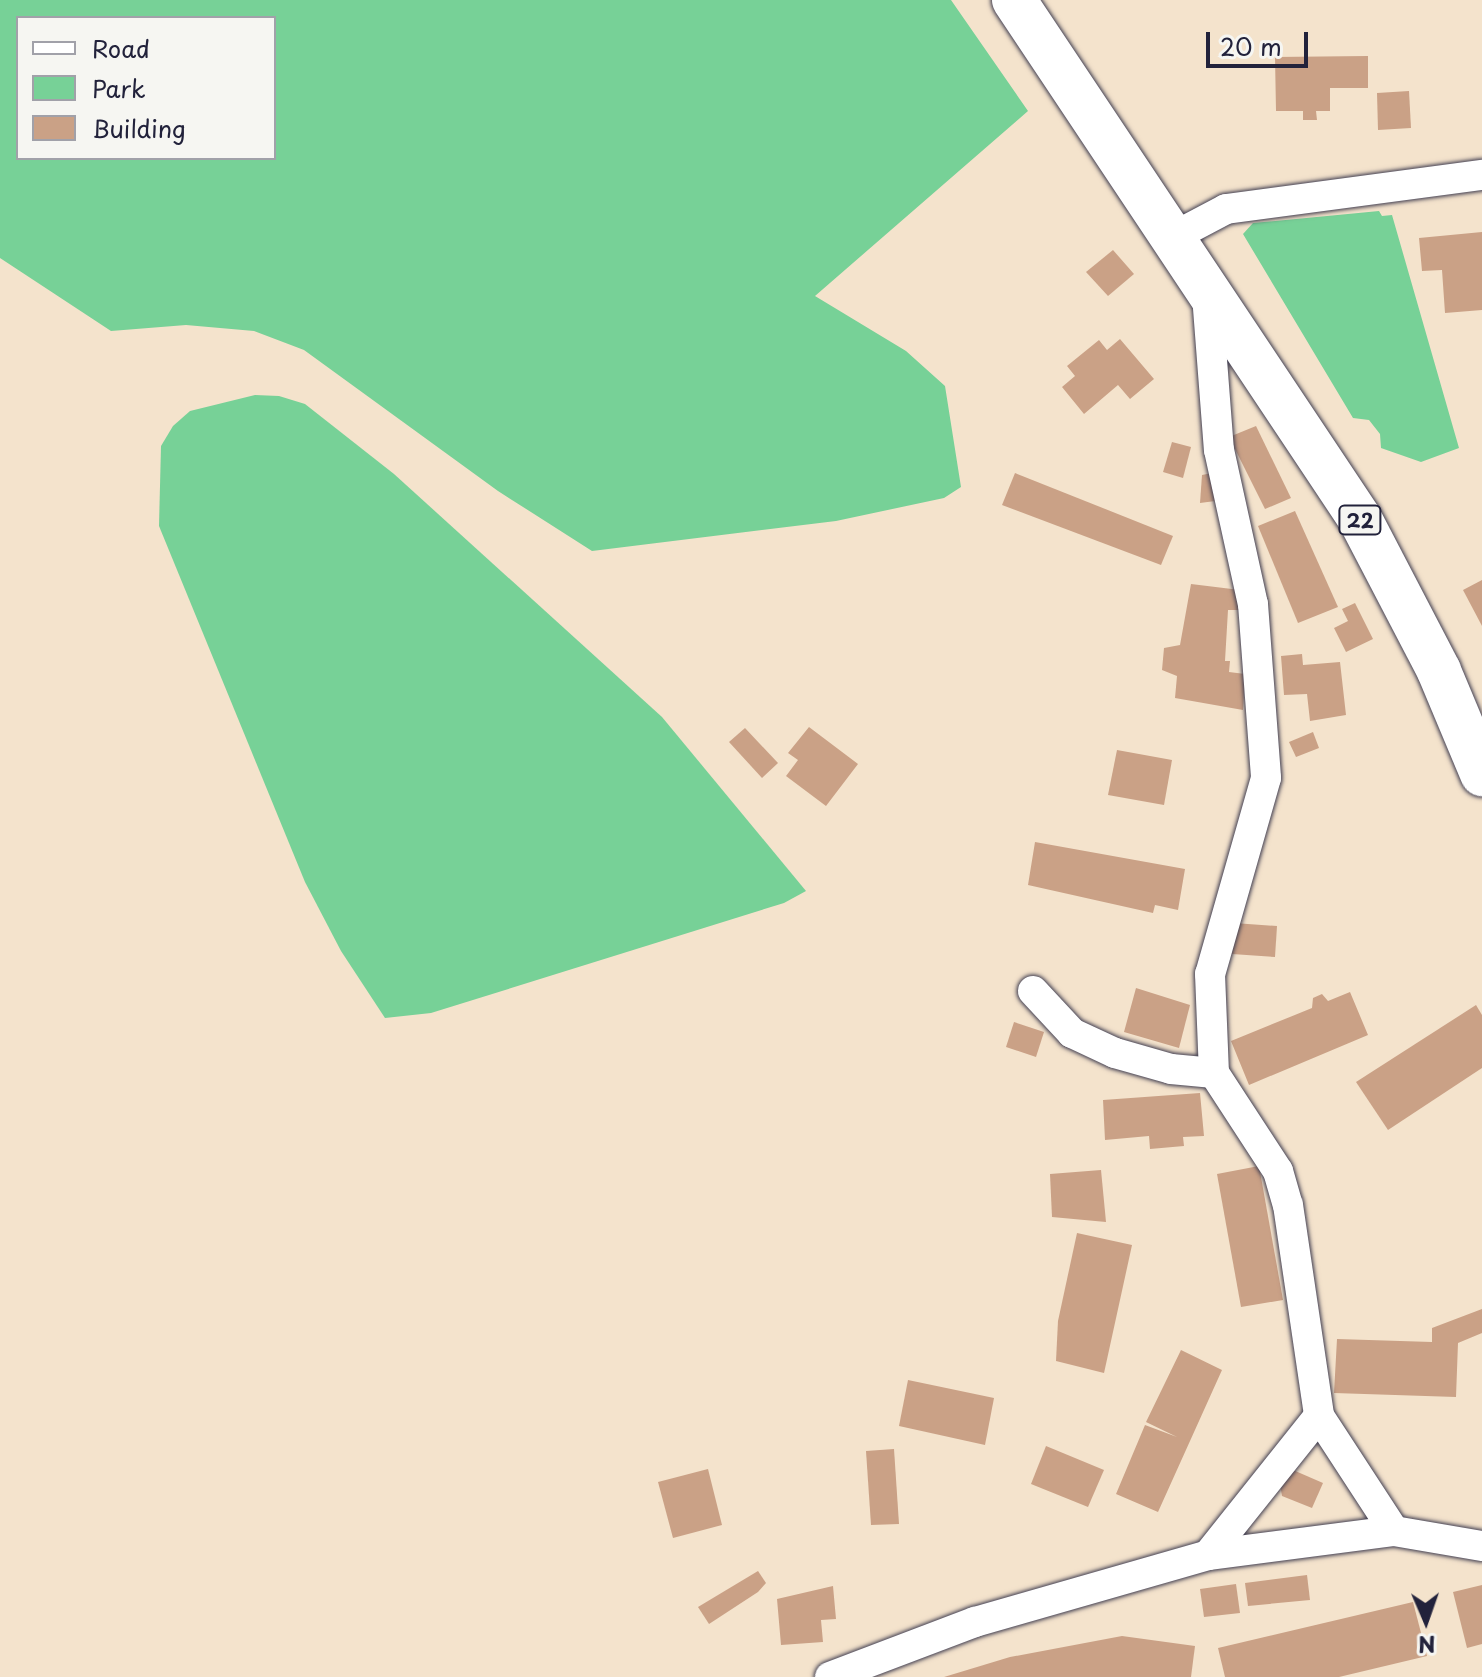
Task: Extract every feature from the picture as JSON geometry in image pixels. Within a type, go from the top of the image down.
[{"type":"main road","name":"22","points":[[1014,0],[1360,519],[1439,671],[1482,774]]},
{"type":"street","points":[[1173,237],[1226,209],[1482,175]]},
{"type":"street","points":[[1206,285],[1219,450],[1253,604],[1266,778],[1210,974],[1214,1073],[1278,1171],[1288,1205],[1319,1416],[1394,1531]]},
{"type":"street","points":[[1033,991],[1072,1033],[1115,1053],[1171,1069],[1214,1073]]},
{"type":"street","points":[[1208,1555],[1319,1416]]},
{"type":"street","points":[[830,1677],[975,1622],[1208,1555],[1394,1531],[1482,1546]]},
{"type":"green space","points":[[0,0],[951,0],[1028,111],[815,296],[906,351],[945,386],[961,487],[944,498],[836,521],[592,551],[498,491],[304,350],[254,331],[186,325],[111,331],[0,258]]},
{"type":"green space","points":[[1379,211],[1382,216],[1392,215],[1459,448],[1421,462],[1381,448],[1380,434],[1369,420],[1353,418],[1243,234],[1253,223]]},
{"type":"green space","points":[[255,395],[279,396],[305,404],[394,474],[662,717],[806,891],[784,903],[431,1013],[385,1018],[341,951],[305,882],[159,526],[161,446],[173,426],[190,411]]},
{"type":"building","points":[[1368,56],[1368,88],[1330,88],[1330,111],[1316,111],[1317,120],[1303,120],[1303,111],[1276,111],[1275,57]]},
{"type":"building","points":[[1409,91],[1411,128],[1378,130],[1377,93]]},
{"type":"building","points":[[1482,232],[1482,310],[1445,313],[1442,270],[1422,271],[1419,238]]},
{"type":"building","points":[[1113,250],[1134,274],[1108,296],[1086,272]]},
{"type":"building","points":[[1120,339],[1154,379],[1130,399],[1118,385],[1084,414],[1062,387],[1075,376],[1067,366],[1099,340],[1107,350]]},
{"type":"building","points":[[1256,426],[1291,498],[1265,509],[1229,437]]},
{"type":"building","points":[[1172,442],[1191,447],[1183,478],[1163,472]]},
{"type":"building","points":[[1217,472],[1223,500],[1200,503],[1202,475]]},
{"type":"building","points":[[1015,473],[1173,536],[1161,565],[1002,505]]},
{"type":"building","points":[[1295,511],[1338,607],[1298,623],[1258,526]]},
{"type":"building","points":[[1482,580],[1482,626],[1463,590]]},
{"type":"building","points":[[1191,584],[1240,590],[1240,610],[1228,610],[1225,661],[1230,661],[1229,672],[1245,674],[1243,710],[1175,698],[1177,676],[1162,670],[1164,648],[1180,645]]},
{"type":"building","points":[[1355,603],[1373,639],[1346,652],[1334,628],[1348,621],[1342,609]]},
{"type":"building","points":[[1302,654],[1303,665],[1340,662],[1346,715],[1310,721],[1307,694],[1284,695],[1281,656]]},
{"type":"building","points":[[809,727],[858,764],[826,806],[786,776],[798,760],[788,753]]},
{"type":"building","points":[[745,728],[778,763],[762,778],[729,742]]},
{"type":"building","points":[[1313,732],[1319,748],[1296,757],[1289,742]]},
{"type":"building","points":[[1117,750],[1172,760],[1164,805],[1108,795]]},
{"type":"building","points":[[1035,842],[1185,869],[1178,910],[1155,905],[1153,913],[1028,885]]},
{"type":"building","points":[[1234,923],[1277,926],[1275,957],[1232,954]]},
{"type":"building","points":[[1136,988],[1190,1005],[1179,1048],[1124,1032]]},
{"type":"building","points":[[1350,992],[1368,1035],[1249,1085],[1231,1041],[1312,1008],[1313,998],[1322,994],[1328,1001]]},
{"type":"building","points":[[1476,1005],[1482,1015],[1482,1068],[1388,1130],[1356,1082]]},
{"type":"building","points":[[1014,1022],[1044,1032],[1036,1057],[1006,1047]]},
{"type":"building","points":[[1200,1093],[1204,1136],[1183,1137],[1184,1146],[1150,1149],[1149,1136],[1105,1140],[1103,1100]]},
{"type":"building","points":[[1259,1166],[1283,1300],[1241,1307],[1217,1174]]},
{"type":"building","points":[[1101,1170],[1106,1222],[1052,1217],[1050,1174]]},
{"type":"building","points":[[1077,1233],[1132,1245],[1104,1373],[1056,1361],[1058,1321]]},
{"type":"building","points":[[1482,1309],[1482,1333],[1458,1343],[1456,1397],[1334,1393],[1337,1339],[1432,1342],[1432,1328]]},
{"type":"building","points":[[1181,1350],[1222,1370],[1158,1512],[1116,1494],[1145,1425],[1177,1437],[1146,1422]]},
{"type":"building","points":[[908,1380],[994,1398],[985,1445],[899,1426]]},
{"type":"building","points":[[1046,1446],[1104,1470],[1088,1507],[1031,1484]]},
{"type":"building","points":[[894,1449],[899,1524],[871,1525],[866,1451]]},
{"type":"building","points":[[708,1469],[722,1525],[673,1538],[658,1482]]},
{"type":"building","points":[[1293,1470],[1323,1483],[1312,1508],[1282,1496],[1279,1478]]},
{"type":"building","points":[[758,1571],[766,1583],[758,1592],[709,1624],[698,1607]]},
{"type":"building","points":[[1307,1575],[1310,1600],[1248,1606],[1245,1583]]},
{"type":"building","points":[[1236,1584],[1240,1613],[1204,1617],[1200,1589]]},
{"type":"building","points":[[1482,1585],[1482,1644],[1467,1648],[1453,1592]]},
{"type":"building","points":[[833,1586],[836,1619],[821,1620],[823,1642],[781,1645],[777,1599]]},
{"type":"building","points":[[1413,1602],[1427,1656],[1339,1677],[1225,1677],[1218,1648]]},
{"type":"building","points":[[1122,1636],[1195,1646],[1191,1677],[944,1677],[1010,1657]]}]
